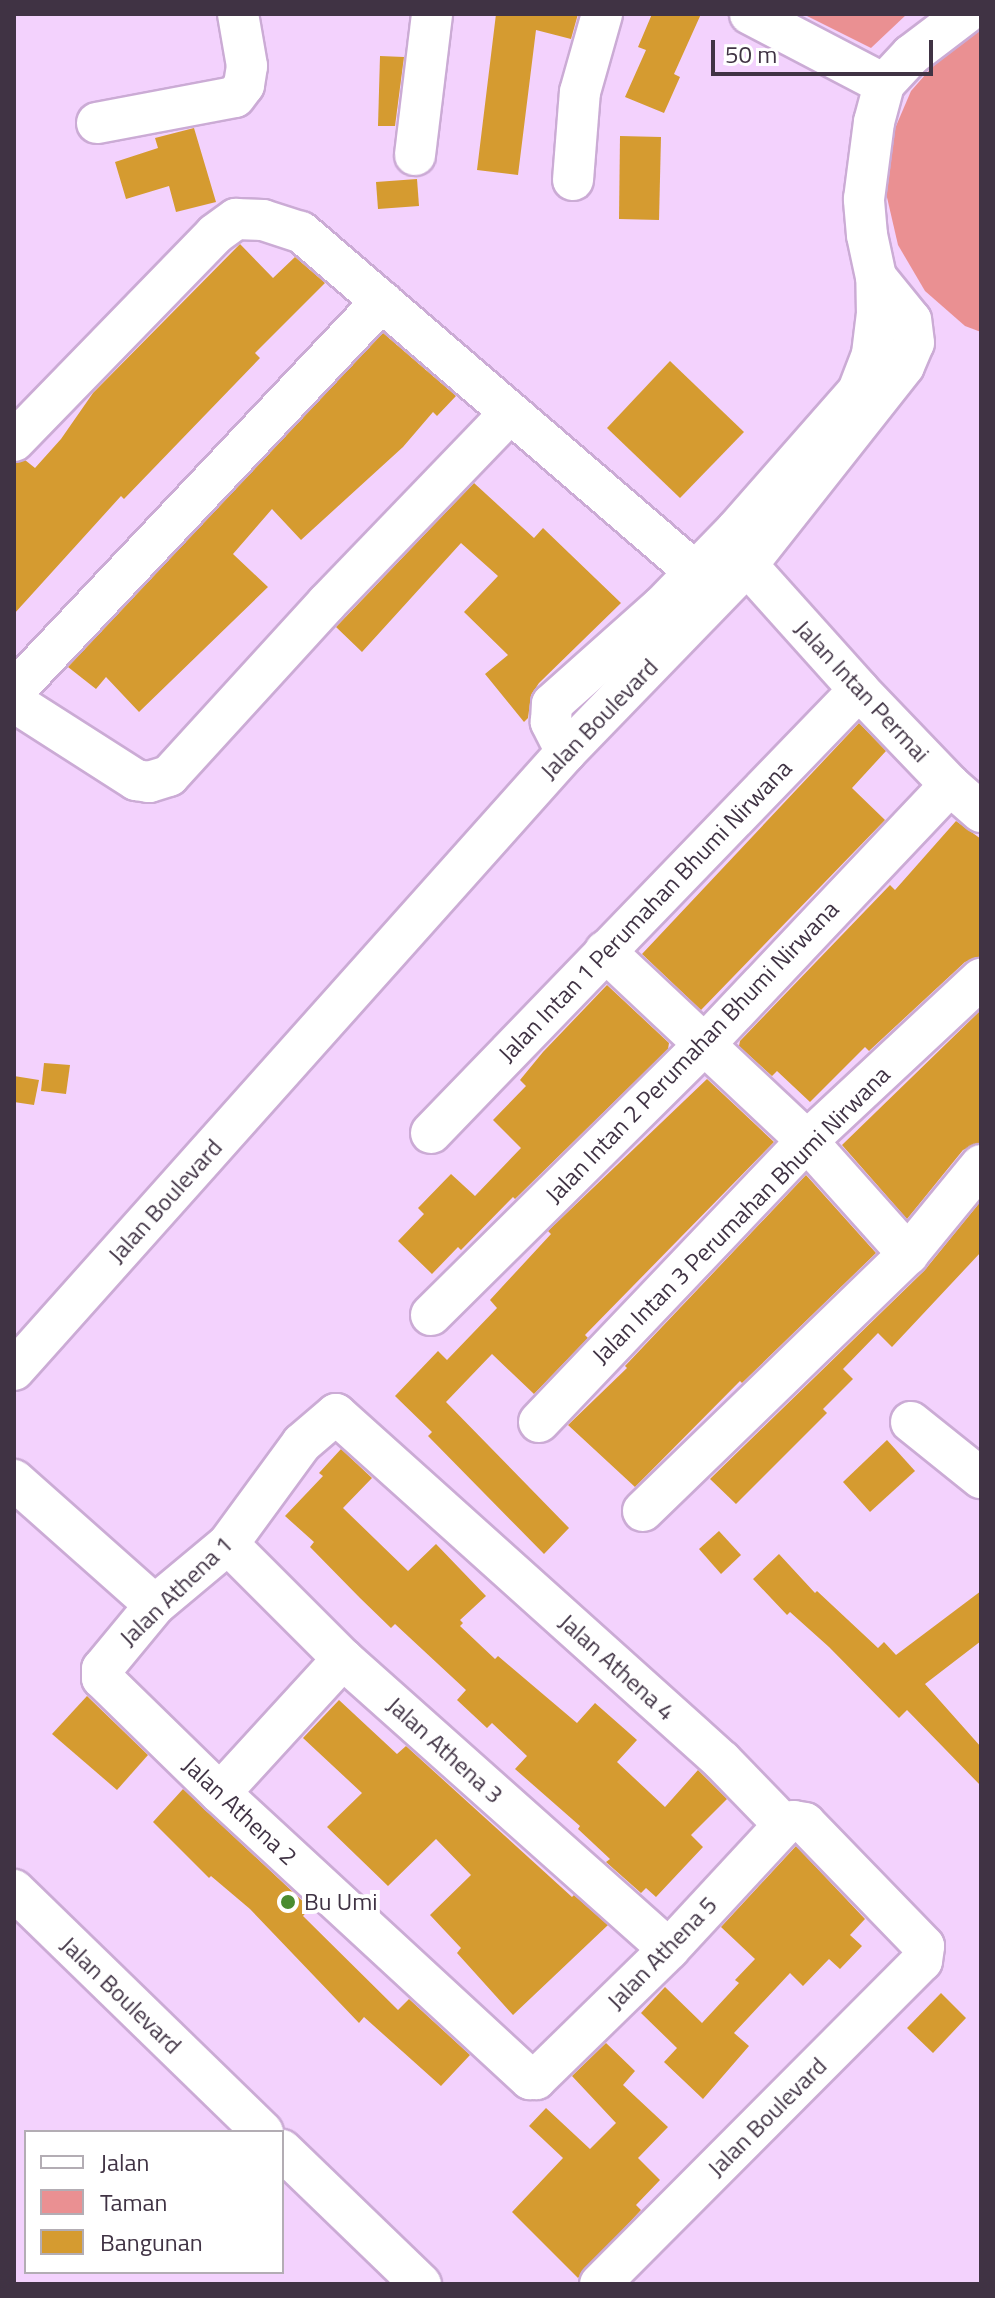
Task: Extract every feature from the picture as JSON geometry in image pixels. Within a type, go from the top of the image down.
[{"type":"street","points":[[97,123],[235,97],[244,85],[247,66],[238,14]]},
{"type":"street","points":[[415,155],[432,14]]},
{"type":"street","points":[[573,180],[580,92],[602,14]]},
{"type":"street","points":[[750,14],[884,84]]},
{"type":"street","points":[[566,752],[551,722],[552,704],[662,606],[693,570],[736,530],[858,391],[872,354],[877,316],[876,277],[864,199],[874,122],[884,84],[911,55],[965,14]]},
{"type":"street","points":[[14,441],[215,234],[236,219],[263,220],[301,232],[693,570]]},
{"type":"street","name":"Jalan Boulevard","points":[[14,1370],[566,752],[747,565],[904,366],[914,343],[911,320],[876,277]]},
{"type":"street","points":[[14,691],[382,301]]},
{"type":"street","points":[[14,702],[136,780],[149,782],[169,776],[327,603],[509,414]]},
{"type":"street","name":"Jalan Intan Permai","points":[[747,565],[859,690],[950,785],[981,812]]},
{"type":"street","name":"Jalan Intan 1 Perumahan Bhumi Nirwana","points":[[431,1133],[859,690]]},
{"type":"street","name":"Jalan Intan 2 Perumahan Bhumi Nirwana","points":[[431,1315],[704,1045],[950,785]]},
{"type":"street","points":[[605,951],[807,1141],[908,1254]]},
{"type":"street","name":"Jalan Intan 3 Perumahan Bhumi Nirwana","points":[[539,1422],[807,1141],[981,979]]},
{"type":"street","points":[[643,1511],[908,1254],[981,1165]]},
{"type":"street","name":"Jalan Athena 4","points":[[302,1443],[336,1414],[722,1761],[784,1825],[794,1821],[805,1823],[924,1946]]},
{"type":"street","points":[[911,1422],[981,1478]]},
{"type":"street","name":"Jalan Athena 1","points":[[106,1661],[155,1605],[228,1544],[302,1443]]},
{"type":"street","points":[[14,1480],[155,1605]]},
{"type":"street","name":"Jalan Athena 3","points":[[228,1544],[343,1659],[669,1949]]},
{"type":"street","points":[[220,1793],[343,1659]]},
{"type":"street","name":"Jalan Athena 2","points":[[106,1661],[102,1678],[220,1793],[525,2077],[536,2079]]},
{"type":"street","name":"Jalan Athena 5","points":[[536,2079],[669,1949],[784,1825]]},
{"type":"street","name":"Jalan Boulevard","points":[[14,1890],[261,2130]]},
{"type":"street","name":"Jalan Boulevard","points":[[600,2284],[922,1961],[924,1946]]},
{"type":"street","points":[[284,2152],[421,2284]]},
{"type":"green space","points":[[803,14],[907,14],[871,48]]},
{"type":"green space","points":[[981,29],[981,332],[965,326],[925,291],[898,245],[886,193],[890,140],[911,91],[946,51]]},
{"type":"building","points":[[496,14],[578,14],[571,39],[536,30],[518,175],[477,170]]},
{"type":"building","points":[[652,14],[701,14],[674,74],[680,77],[664,113],[625,97],[646,50],[638,47]]},
{"type":"building","points":[[380,56],[404,57],[395,126],[378,126]]},
{"type":"building","points":[[194,128],[216,202],[176,212],[169,186],[126,199],[115,162],[158,148],[155,138]]},
{"type":"building","points":[[620,136],[661,137],[659,220],[619,219]]},
{"type":"building","points":[[417,179],[419,206],[378,209],[376,182]]},
{"type":"building","points":[[240,244],[273,278],[295,257],[325,283],[255,353],[260,358],[124,499],[121,496],[14,614],[14,463],[25,460],[35,468],[61,439],[93,393]]},
{"type":"building","points":[[383,333],[456,396],[437,416],[433,412],[403,447],[301,540],[272,509],[233,554],[268,587],[139,712],[106,677],[96,689],[68,667]]},
{"type":"building","points":[[670,361],[744,432],[680,498],[607,428]]},
{"type":"building","points":[[474,483],[534,538],[543,528],[621,603],[539,683],[531,695],[528,718],[524,722],[485,674],[508,655],[464,612],[498,576],[461,543],[362,652],[336,627]]},
{"type":"building","points":[[859,723],[886,751],[852,788],[885,820],[701,1010],[642,954]]},
{"type":"building","points":[[956,821],[981,839],[981,957],[965,962],[869,1051],[865,1047],[810,1102],[777,1071],[772,1076],[739,1046],[740,1041],[890,885],[895,890]]},
{"type":"building","points":[[607,985],[669,1043],[668,1049],[515,1199],[513,1197],[461,1250],[458,1247],[432,1274],[398,1241],[424,1214],[418,1208],[451,1174],[475,1196],[521,1148],[493,1120],[526,1086],[520,1080],[543,1052]]},
{"type":"building","points":[[981,1010],[981,1143],[963,1150],[907,1219],[842,1145]]},
{"type":"building","points":[[44,1063],[70,1065],[66,1094],[41,1091]]},
{"type":"building","points":[[14,1076],[39,1080],[34,1105],[14,1102]]},
{"type":"building","points":[[707,1079],[774,1142],[585,1335],[588,1338],[534,1394],[492,1354],[446,1402],[569,1528],[544,1554],[428,1436],[432,1432],[395,1396],[438,1351],[447,1360],[497,1308],[490,1300],[551,1234],[548,1231]]},
{"type":"building","points":[[806,1175],[876,1253],[742,1383],[740,1381],[635,1487],[568,1425],[627,1368],[625,1366]]},
{"type":"building","points":[[981,1201],[981,1252],[892,1347],[878,1333],[843,1369],[853,1379],[823,1409],[827,1413],[736,1504],[710,1479],[924,1271]]},
{"type":"building","points":[[887,1440],[915,1471],[870,1512],[843,1482]]},
{"type":"building","points":[[341,1449],[372,1478],[343,1508],[408,1571],[436,1544],[486,1596],[460,1620],[463,1623],[460,1626],[495,1659],[498,1656],[577,1723],[595,1703],[637,1740],[617,1762],[665,1807],[698,1770],[727,1799],[691,1835],[703,1847],[656,1897],[646,1888],[641,1893],[606,1862],[610,1859],[578,1829],[580,1826],[515,1769],[527,1756],[492,1723],[487,1728],[457,1700],[466,1690],[395,1624],[391,1628],[310,1547],[314,1542],[285,1516],[323,1476],[319,1473]]},
{"type":"building","points":[[719,1531],[741,1555],[721,1574],[699,1549]]},
{"type":"building","points":[[779,1554],[815,1593],[817,1591],[878,1648],[884,1642],[896,1655],[981,1591],[981,1641],[925,1684],[981,1747],[981,1786],[907,1710],[899,1718],[829,1647],[790,1612],[787,1615],[753,1579]]},
{"type":"building","points":[[87,1696],[148,1755],[117,1790],[52,1734]]},
{"type":"building","points":[[339,1700],[397,1754],[406,1746],[572,1897],[574,1895],[608,1925],[513,2015],[457,1953],[461,1948],[430,1915],[471,1875],[436,1839],[388,1886],[327,1827],[362,1793],[303,1738]]},
{"type":"building","points":[[183,1789],[310,1908],[303,1916],[398,2010],[409,1999],[470,2055],[441,2086],[364,2017],[359,2023],[250,1909],[211,1876],[209,1878],[153,1822]]},
{"type":"building","points":[[796,1846],[865,1919],[850,1935],[862,1946],[840,1969],[829,1959],[803,1986],[790,1973],[734,2033],[749,2046],[703,2099],[664,2062],[677,2048],[641,2013],[665,1987],[702,2023],[739,1983],[735,1980],[755,1959],[721,1927]]},
{"type":"building","points":[[941,1993],[966,2018],[933,2053],[907,2028]]},
{"type":"building","points":[[606,2043],[635,2071],[623,2085],[668,2127],[638,2158],[660,2180],[636,2205],[641,2210],[578,2278],[512,2212],[563,2158],[529,2126],[546,2108],[590,2149],[616,2123],[572,2076]]},
{"type":"place","name":"Bu Umi","points":[[288,1902]]}]
